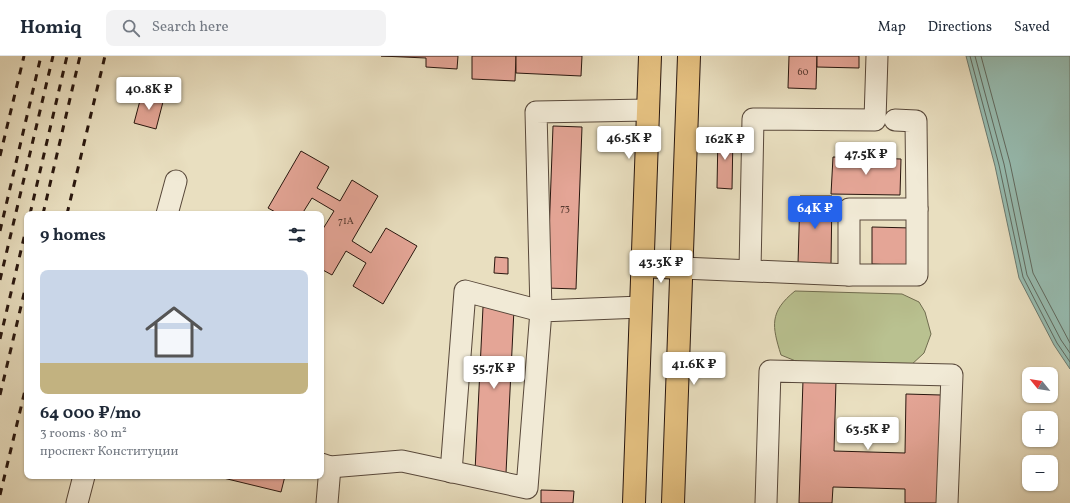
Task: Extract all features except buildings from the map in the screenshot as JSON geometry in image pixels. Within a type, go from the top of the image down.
[{"type":"main road","points":[[634,503],[650,56]]},
{"type":"main road","points":[[673,503],[689,56]]},
{"type":"main road","points":[[642,266],[682,268]]},
{"type":"lane","points":[[750,270],[753,119],[875,120],[876,56]]},
{"type":"lane","points":[[327,503],[326,465],[402,461],[451,472],[527,496],[540,311],[536,112],[648,110]]},
{"type":"lane","points":[[682,268],[849,275],[917,274],[916,121],[895,120]]},
{"type":"lane","points":[[168,211],[176,181]]},
{"type":"lane","points":[[849,275],[848,209],[916,209]]},
{"type":"lane","points":[[451,472],[465,291],[540,311],[641,307]]},
{"type":"lane","points":[[766,503],[770,371],[952,375],[947,503]]},
{"type":"lane","points":[[77,503],[83,479]]},
{"type":"green space","points":[[795,291],[902,294],[919,302],[925,312],[931,334],[924,353],[910,366],[803,364],[781,355],[776,336],[775,320],[781,306]]},
{"type":"water","points":[[966,56],[1070,56],[1070,369],[1054,345],[1019,278],[995,166]]},
{"type":"railway","points":[[0,156],[24,56]]},
{"type":"railway","points":[[0,231],[41,56]]},
{"type":"railway","points":[[0,280],[53,56]]},
{"type":"railway","points":[[31,211],[67,56]]},
{"type":"railway","points":[[44,211],[80,56]]},
{"type":"railway","points":[[68,211],[105,56]]},
{"type":"railway","points":[[0,339],[24,238]]},
{"type":"railway","points":[[0,395],[24,294]]},
{"type":"railway","points":[[0,495],[24,395]]}]
